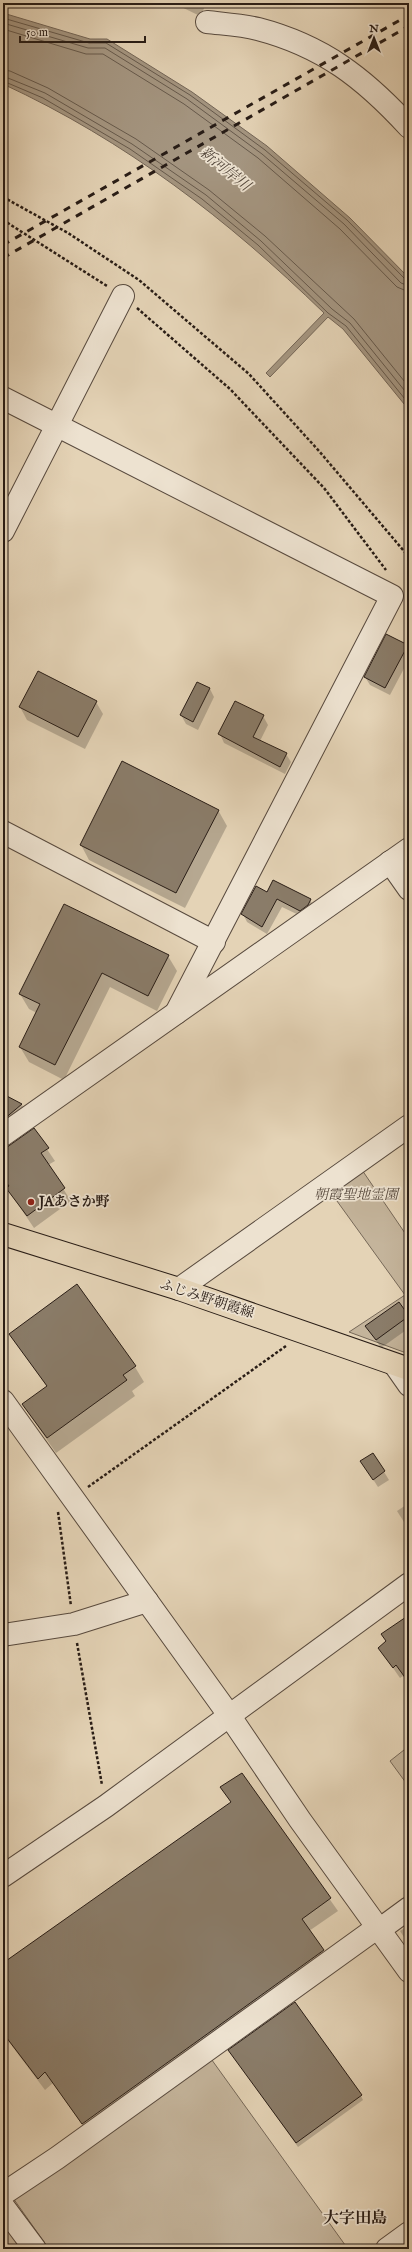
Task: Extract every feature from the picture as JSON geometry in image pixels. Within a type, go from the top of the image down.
[{"type":"main road","name":"ふじみ野朝霞線","points":[[4,1234],[179,1289],[402,1367]]},
{"type":"street","points":[[207,22],[257,29],[296,41],[339,63],[384,99],[409,127]]},
{"type":"street","points":[[3,531],[123,296]]},
{"type":"street","points":[[3,398],[392,596],[176,1013]]},
{"type":"street","points":[[3,832],[214,942]]},
{"type":"street","points":[[3,1135],[409,849]]},
{"type":"street","points":[[390,862],[409,889]]},
{"type":"street","points":[[179,1289],[409,1126]]},
{"type":"street","points":[[402,1367],[409,1385]]},
{"type":"street","points":[[3,1401],[229,1715],[409,1971]]},
{"type":"street","points":[[3,1876],[106,1806],[409,1584]]},
{"type":"street","points":[[3,1635],[74,1624],[147,1601]]},
{"type":"street","points":[[3,2194],[57,2158],[371,1932],[379,1930],[409,1908]]},
{"type":"street","points":[[3,2206],[35,2249]]},
{"type":"street","points":[[387,2249],[409,2233]]},
{"type":"path","points":[[3,198],[68,233],[139,280],[249,374],[319,451],[409,557]]},
{"type":"path","points":[[3,220],[123,296],[230,389],[324,488],[386,571]]},
{"type":"path","points":[[106,1806],[74,1624],[58,1508],[64,1501],[73,1498],[283,1348],[302,1331]]},
{"type":"green space","name":"朝霞聖地霊園","points":[[360,1167],[409,1239],[409,1354],[349,1332],[405,1295],[329,1190]]},
{"type":"green space","points":[[409,1746],[409,1787],[390,1761]]},
{"type":"green space","points":[[209,2056],[348,2249],[49,2249],[13,2198]]},
{"type":"green space","points":[[3,2219],[26,2249],[3,2249]]},
{"type":"water","name":"新河岸川","points":[[3,13],[90,39],[107,39],[192,92],[267,146],[350,218],[409,278],[409,410],[343,329],[328,317],[270,377],[266,373],[324,313],[250,246],[212,214],[173,185],[133,157],[91,131],[48,106],[3,84]]},
{"type":"building","points":[[386,634],[408,645],[385,688],[364,677]]},
{"type":"building","points":[[38,671],[97,701],[78,737],[19,707]]},
{"type":"building","points":[[197,682],[210,688],[193,722],[180,715]]},
{"type":"building","points":[[235,701],[264,715],[253,737],[287,753],[280,767],[218,734]]},
{"type":"building","points":[[122,761],[219,810],[176,893],[80,845]]},
{"type":"building","points":[[273,880],[311,899],[308,905],[300,911],[277,899],[262,927],[241,914],[256,886],[267,892]]},
{"type":"building","points":[[64,904],[169,955],[148,996],[102,973],[55,1065],[19,1047],[40,1004],[19,994]]},
{"type":"building","points":[[3,1094],[22,1104],[3,1120]]},
{"type":"building","points":[[34,1128],[49,1148],[41,1153],[65,1188],[27,1216],[6,1188],[9,1186],[3,1178],[3,1150]]},
{"type":"building","points":[[77,1284],[136,1366],[123,1375],[127,1380],[47,1438],[22,1404],[47,1386],[9,1334]]},
{"type":"building","points":[[399,1302],[409,1316],[376,1340],[365,1326]]},
{"type":"building","points":[[373,1453],[385,1471],[373,1480],[360,1461]]},
{"type":"building","points":[[409,1615],[409,1683],[396,1665],[393,1668],[378,1648],[386,1641],[381,1634]]},
{"type":"building","points":[[242,1773],[331,1898],[302,1919],[324,1950],[82,2124],[45,2072],[38,2079],[3,2033],[3,1963],[231,1802],[220,1787]]},
{"type":"building","points":[[295,2002],[362,2095],[296,2143],[228,2050]]},
{"type":"railway","points":[[3,245],[409,15]]},
{"type":"railway","points":[[3,258],[409,26]]},
{"type":"place","name":"JAあさか野","points":[[31,1202]]},
{"type":"district","name":"大字田島","points":[[355,2219]]}]
